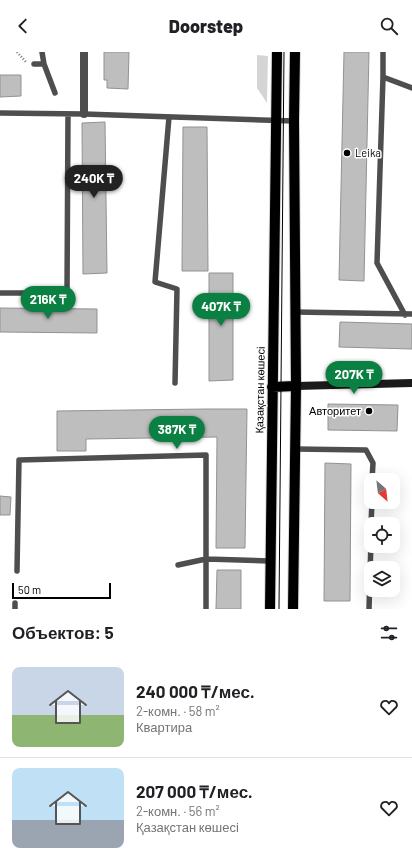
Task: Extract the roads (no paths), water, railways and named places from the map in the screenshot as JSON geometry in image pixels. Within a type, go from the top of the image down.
[{"type":"main road","name":"Қазақстан көшесі","points":[[270,609],[269,560],[276,52]]},
{"type":"main road","points":[[293,609],[296,386],[294,121],[295,52]]},
{"type":"main road","points":[[272,387],[296,386]]},
{"type":"street","points":[[84,52],[84,114]]},
{"type":"street","points":[[296,386],[412,383]]},
{"type":"lane","points":[[42,52],[44,64],[55,93]]},
{"type":"lane","points":[[383,52],[377,263],[405,314]]},
{"type":"lane","points":[[34,64],[44,64]]},
{"type":"lane","points":[[382,77],[412,88]]},
{"type":"lane","points":[[0,113],[84,114],[294,121]]},
{"type":"lane","points":[[0,293],[68,293],[68,114]]},
{"type":"lane","points":[[169,117],[155,282],[177,289],[176,384]]},
{"type":"lane","points":[[296,312],[412,314]]},
{"type":"lane","points":[[295,449],[366,450],[373,463],[372,473]]},
{"type":"lane","points":[[17,571],[19,460],[206,455],[206,609]]},
{"type":"lane","points":[[370,609],[371,553]]},
{"type":"lane","points":[[178,565],[206,559],[269,560]]},
{"type":"tram line","points":[[279,609],[284,52]]},
{"type":"place","name":"Leika","points":[[347,153]]},
{"type":"place","name":"Авторитет","points":[[369,411]]}]
